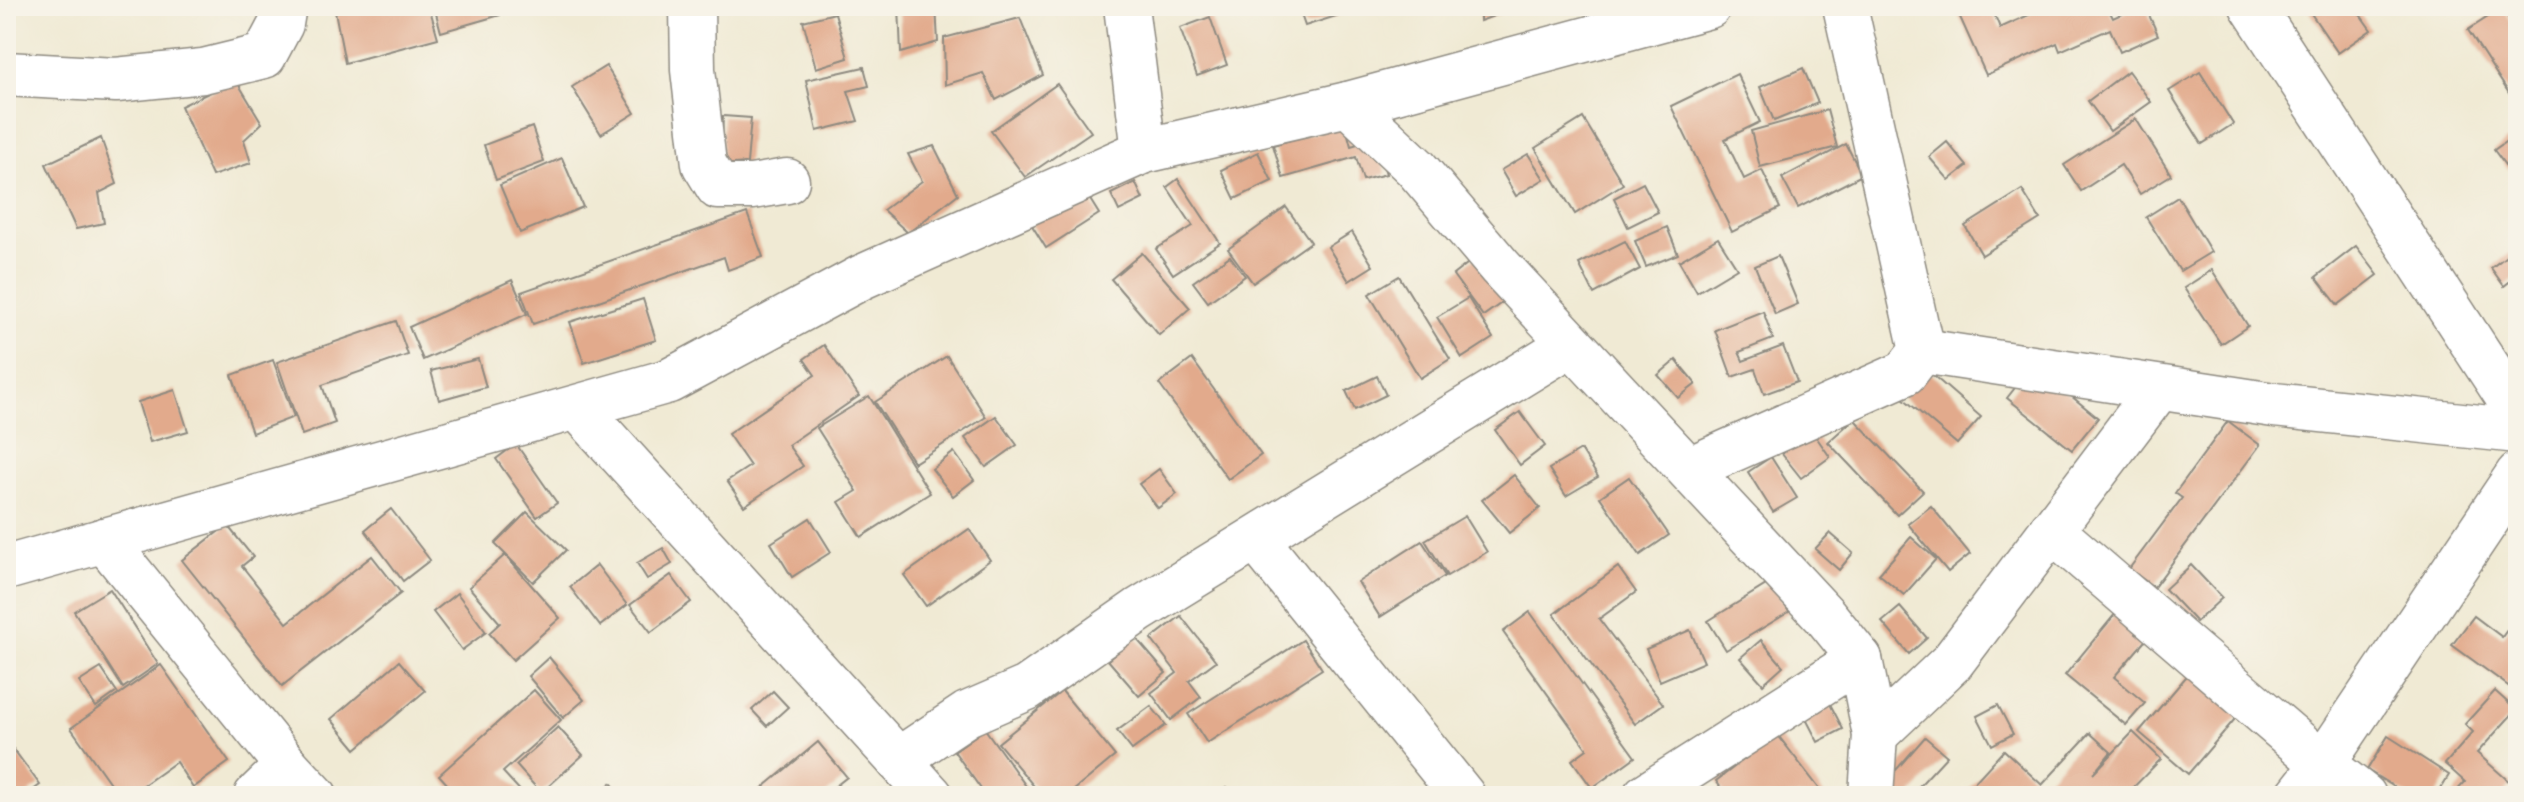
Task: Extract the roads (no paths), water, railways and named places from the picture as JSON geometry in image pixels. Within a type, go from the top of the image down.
[{"type":"street","points":[[6,74],[116,80],[203,71],[264,56],[281,24],[284,6]]},
{"type":"street","points":[[692,6],[693,70],[704,164],[718,187],[752,187],[787,181]]},
{"type":"street","points":[[1126,6],[1144,151]]},
{"type":"street","points":[[6,568],[669,381],[862,277],[1144,151],[1348,104],[1709,6]]},
{"type":"street","points":[[1845,6],[1922,351]]},
{"type":"street","points":[[2252,6],[2518,413]]},
{"type":"street","points":[[1348,104],[1416,168],[1500,267],[1826,617],[1860,659],[1875,735],[1871,796]]},
{"type":"street","points":[[898,760],[967,714],[1027,688],[1139,610],[1571,344]]},
{"type":"street","points":[[1922,351],[2274,405],[2518,431]]},
{"type":"street","points":[[1689,469],[1905,373],[1922,351]]},
{"type":"street","points":[[1875,735],[1952,662],[2159,388]]},
{"type":"street","points":[[578,408],[931,796]]},
{"type":"street","points":[[2311,780],[2518,474]]},
{"type":"street","points":[[2051,530],[2311,780],[2364,796]]},
{"type":"street","points":[[1256,539],[1463,796]]},
{"type":"street","points":[[104,540],[301,781],[256,796]]},
{"type":"street","points":[[1645,796],[1860,659]]}]
